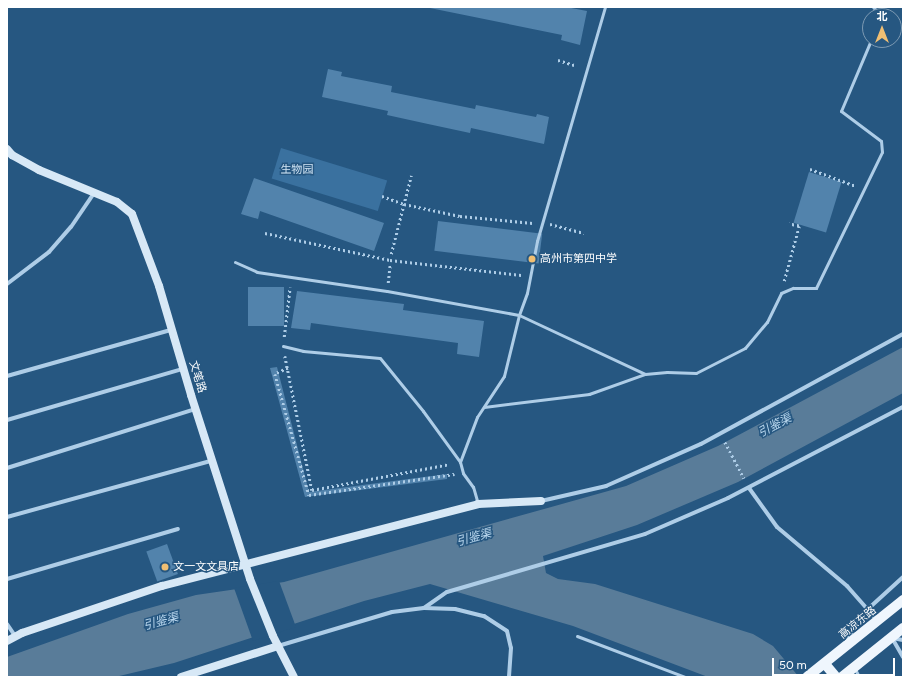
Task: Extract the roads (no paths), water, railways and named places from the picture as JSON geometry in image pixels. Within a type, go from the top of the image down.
[{"type":"main road","name":"高凉东路","points":[[807,677],[878,622],[903,600]]},
{"type":"main road","points":[[842,677],[903,628]]},
{"type":"main road","points":[[825,664],[836,677]]},
{"type":"street","name":"文笔路","points":[[7,149],[12,155],[39,170],[117,202],[132,214],[157,279],[211,461],[250,579],[273,636],[294,677]]},
{"type":"street","points":[[7,284],[49,252],[71,227],[94,193]]},
{"type":"street","points":[[7,376],[171,330]]},
{"type":"street","points":[[7,641],[162,586],[478,504],[541,502],[606,486],[701,444],[903,334]]},
{"type":"street","points":[[7,420],[183,369]]},
{"type":"street","points":[[424,608],[447,592],[645,534],[749,488],[903,408]]},
{"type":"street","points":[[7,468],[195,409]]},
{"type":"street","points":[[7,517],[211,461]]},
{"type":"street","points":[[749,488],[777,526],[847,586],[878,622]]},
{"type":"street","points":[[7,579],[178,529]]},
{"type":"street","points":[[845,648],[854,622],[903,577]]},
{"type":"street","points":[[181,677],[392,612],[424,608],[469,611],[502,625],[510,638],[509,677]]},
{"type":"street","points":[[7,624],[15,637]]},
{"type":"street","points":[[892,638],[903,640]]},
{"type":"street","points":[[892,638],[903,657]]},
{"type":"lane","points":[[460,462],[477,418],[504,376],[519,315],[527,293],[542,223],[605,7]]},
{"type":"lane","points":[[484,407],[589,394],[645,374],[667,372],[696,373],[745,348],[767,322],[781,293],[793,288],[816,288],[865,190],[882,152],[881,141],[841,111],[868,48]]},
{"type":"lane","points":[[235,262],[257,272],[387,291],[519,315],[645,374]]},
{"type":"lane","points":[[283,346],[303,351],[380,358],[423,411],[460,462],[462,472],[473,487],[478,504]]},
{"type":"lane","points":[[577,636],[685,677]]},
{"type":"lane","points":[[854,668],[859,677]]},
{"type":"water","name":"引鉴渠","points":[[903,347],[903,393],[738,482],[637,525],[543,556],[546,573],[558,579],[595,584],[753,634],[773,646],[799,677],[708,677],[573,626],[430,584],[364,601],[174,663],[115,677],[7,677],[7,657],[128,614],[196,595],[284,582],[626,486],[718,446]]},
{"type":"place","name":"高州市第四中学","points":[[532,259]]},
{"type":"place","name":"文一文文具店","points":[[165,567]]},
{"type":"park label","name":"生物园","points":[[297,170]]}]
